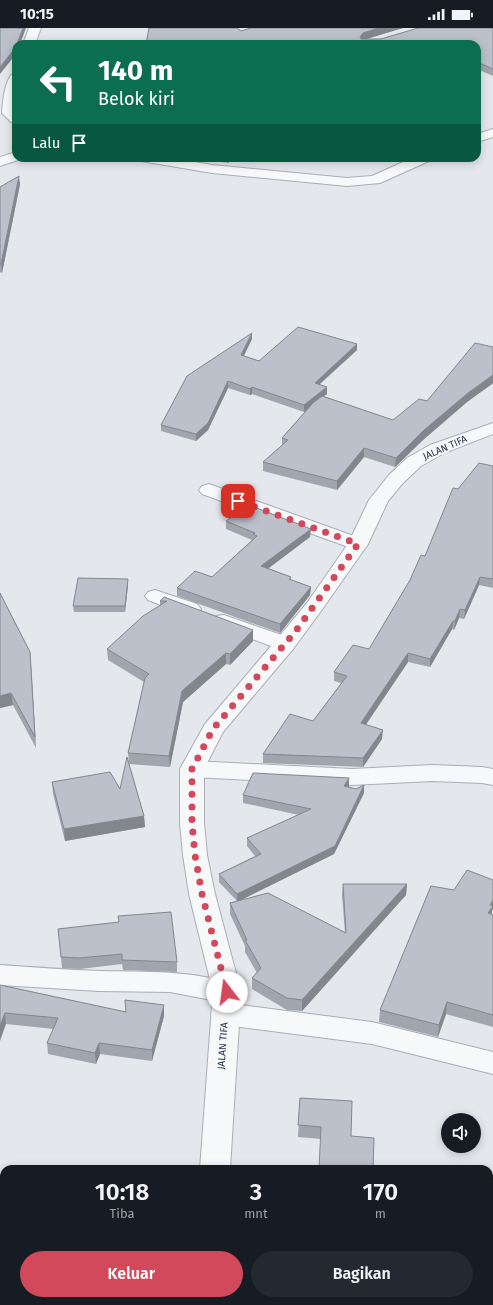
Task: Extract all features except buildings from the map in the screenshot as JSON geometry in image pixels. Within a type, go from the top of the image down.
[{"type":"street","points":[[30,40],[35,28]]},
{"type":"street","points":[[8,115],[12,90]]},
{"type":"street","points":[[481,137],[493,133]]},
{"type":"street","points":[[0,162],[12,158]]},
{"type":"street","points":[[171,162],[212,169],[347,182],[375,180],[415,162]]},
{"type":"street","name":"JALAN TIFA","points":[[215,1165],[226,1003],[195,855],[192,823],[192,769],[213,729],[285,644],[314,607],[358,544],[379,500],[396,479],[414,462],[437,450],[493,428]]},
{"type":"street","points":[[209,490],[358,544]]},
{"type":"street","points":[[155,596],[285,644]]},
{"type":"street","points":[[192,769],[352,777],[432,773],[482,775],[493,777]]},
{"type":"street","points":[[0,975],[99,981],[170,982],[226,1003],[372,1033],[493,1064]]},
{"type":"route","points":[[227,992],[202,894],[195,855],[192,823],[192,769],[213,729],[295,632],[358,544],[238,501]]}]
